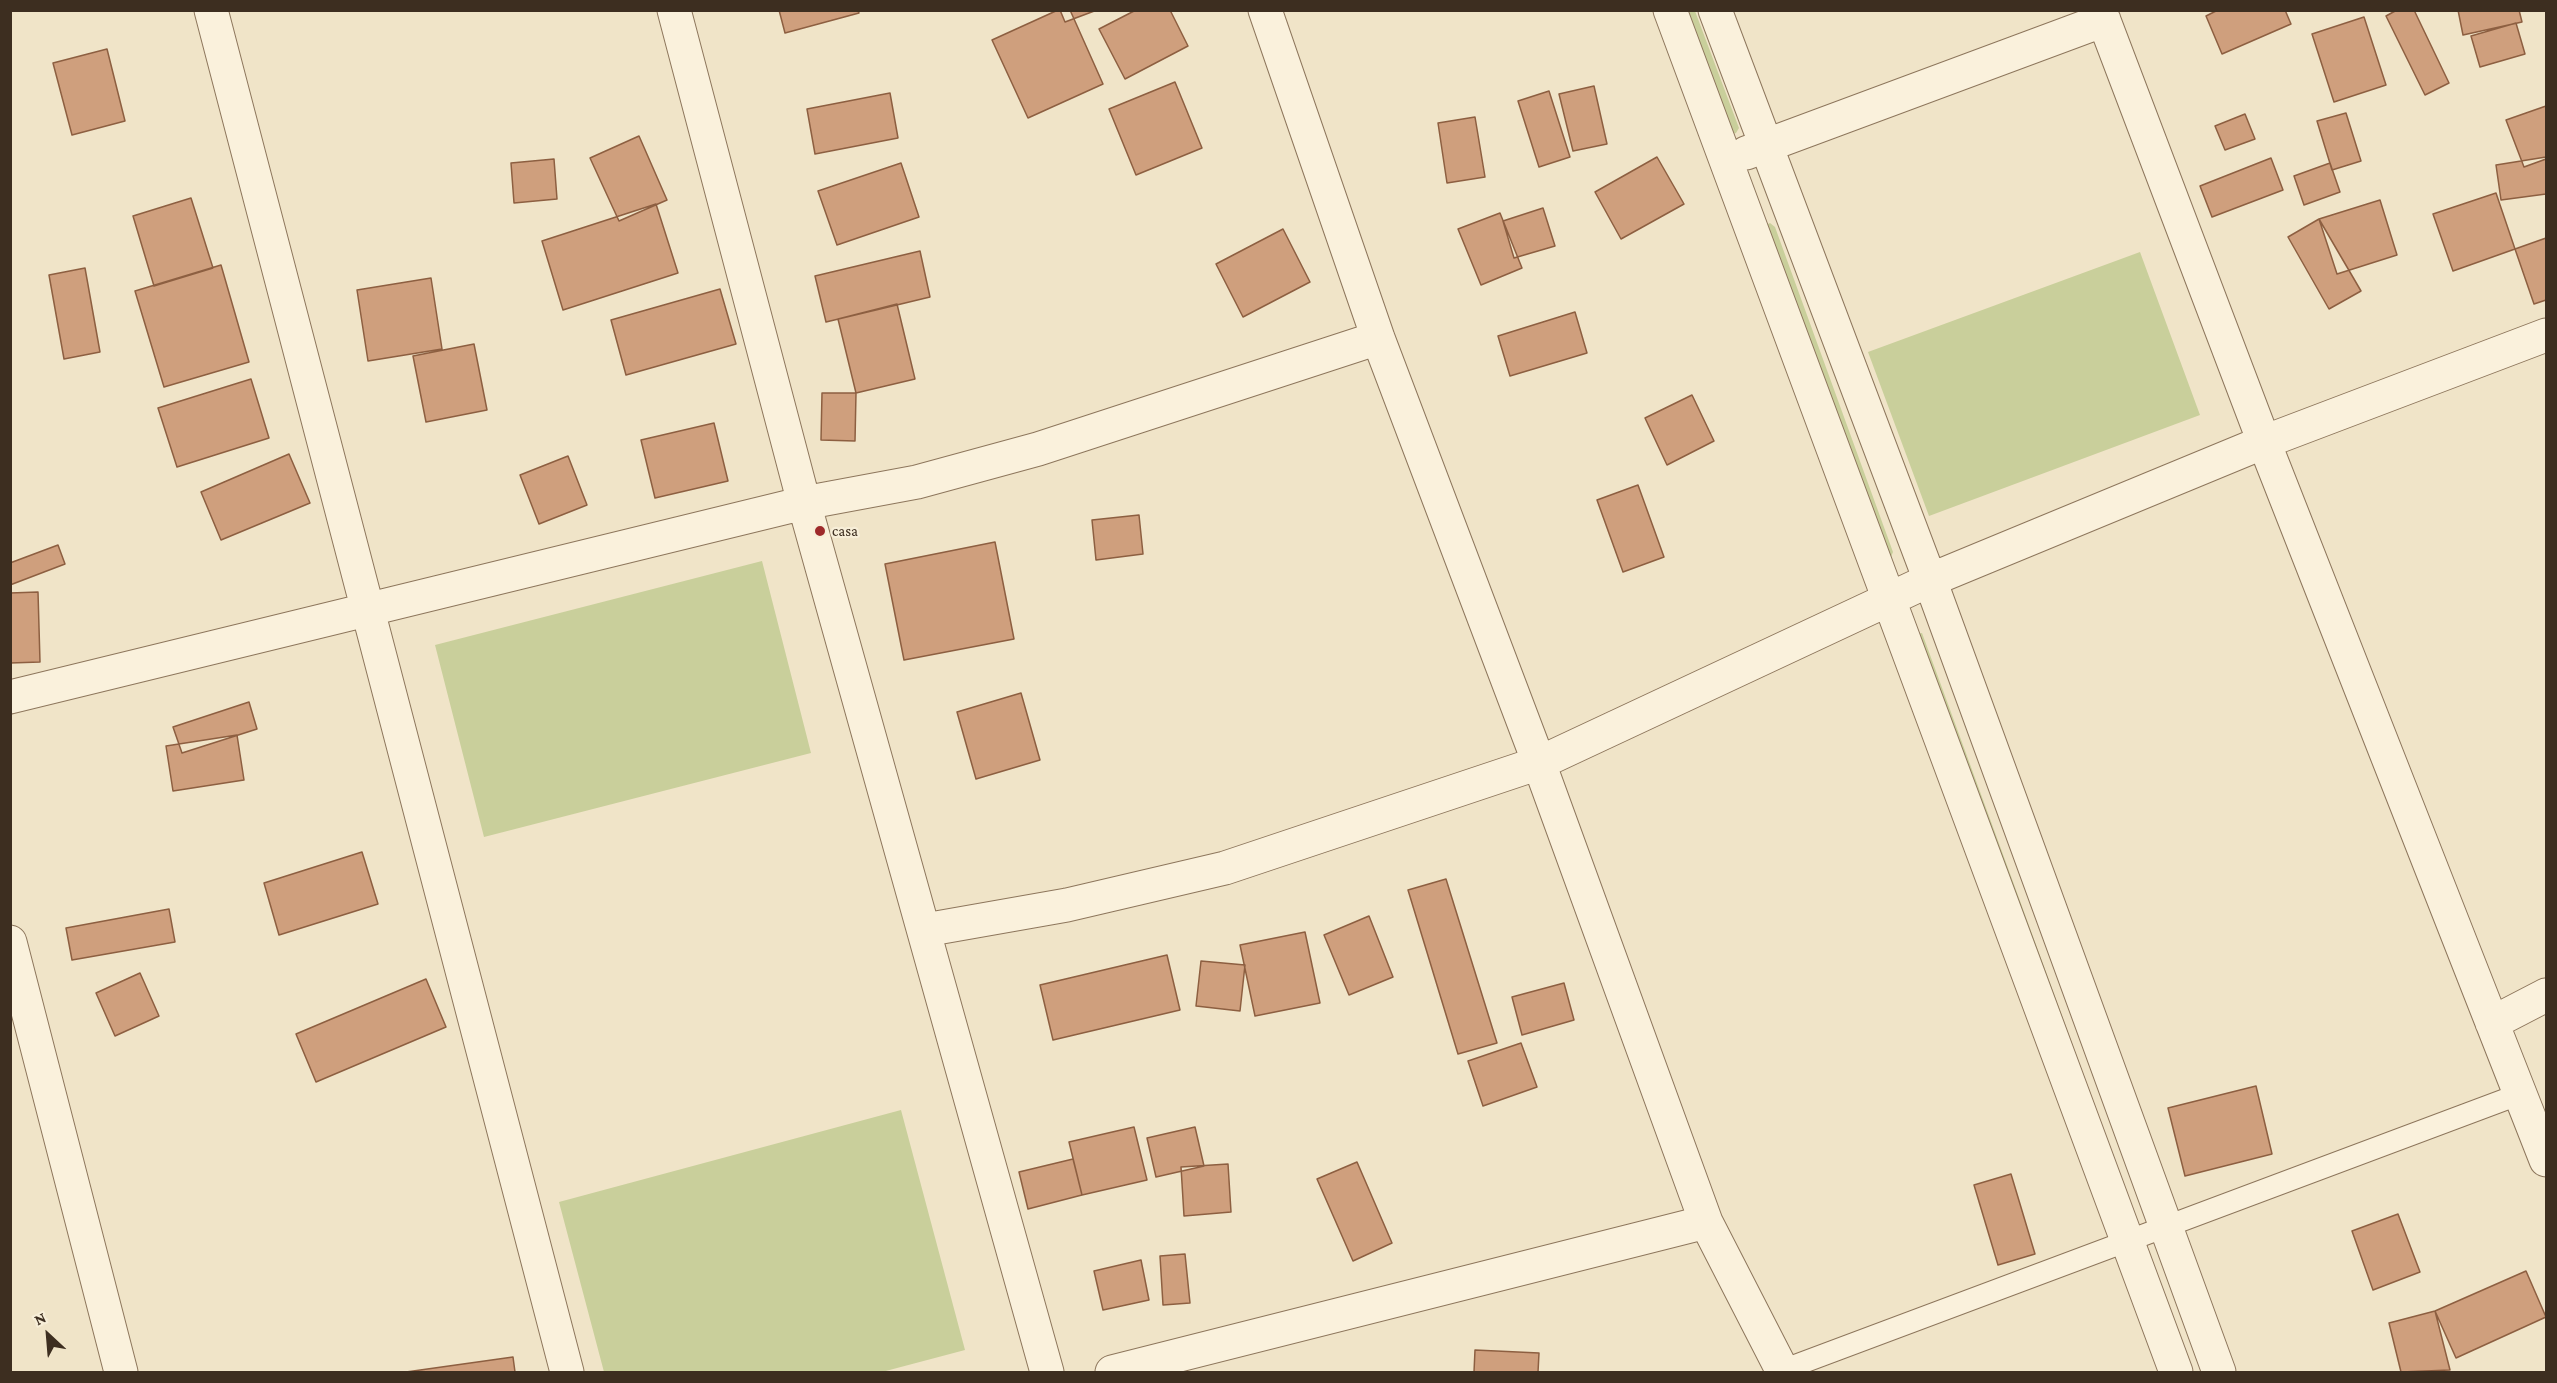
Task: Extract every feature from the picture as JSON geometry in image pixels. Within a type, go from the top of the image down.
[{"type":"street","points":[[211,10],[567,1372]]},
{"type":"street","points":[[674,10],[804,503],[1047,1372]]},
{"type":"street","points":[[1264,10],[1378,338],[1539,763],[1706,1222],[1783,1371]]},
{"type":"street","points":[[1670,10],[2176,1372]]},
{"type":"street","points":[[1714,10],[1930,580],[2219,1372]]},
{"type":"street","points":[[1725,162],[2102,15],[2264,442],[2547,1160]]},
{"type":"street","points":[[925,930],[1067,906],[1225,868],[1539,763],[1930,580],[2264,442],[2547,335]]},
{"type":"street","points":[[10,697],[804,503],[917,482],[1026,452],[1378,338]]},
{"type":"street","points":[[10,942],[121,1372]]},
{"type":"street","points":[[2492,1023],[2547,995]]},
{"type":"street","points":[[1112,1372],[1706,1222]]},
{"type":"lane","points":[[1783,1371],[2166,1225],[2520,1094]]},
{"type":"green space","points":[[1685,11],[1695,11],[1739,128],[1736,133],[1733,134]]},
{"type":"green space","points":[[1770,223],[1775,227],[1893,552],[1891,557],[1887,558],[1766,225]]},
{"type":"green space","points":[[2140,252],[2200,415],[1929,516],[1868,352]]},
{"type":"green space","points":[[762,561],[811,753],[484,837],[435,645]]},
{"type":"green space","points":[[1922,633],[2132,1207],[2133,1210],[1916,634]]},
{"type":"green space","points":[[901,1110],[965,1350],[882,1372],[604,1372],[559,1202]]},
{"type":"building","points":[[779,10],[858,10],[859,13],[785,33]]},
{"type":"building","points":[[1058,10],[1070,10],[1103,84],[1028,118],[992,40]]},
{"type":"building","points":[[1060,10],[1097,10],[1065,22]]},
{"type":"building","points":[[1136,10],[1170,10],[1188,46],[1125,79],[1099,29]]},
{"type":"building","points":[[2218,10],[2285,10],[2291,24],[2222,54],[2206,16]]},
{"type":"building","points":[[2397,10],[2414,10],[2449,83],[2425,95],[2386,16]]},
{"type":"building","points":[[2458,10],[2519,10],[2522,22],[2463,35]]},
{"type":"building","points":[[2364,17],[2386,85],[2334,102],[2312,34]]},
{"type":"building","points":[[2516,23],[2525,54],[2480,67],[2471,36]]},
{"type":"building","points":[[107,49],[125,121],[72,135],[53,63]]},
{"type":"building","points":[[1175,82],[1202,148],[1136,175],[1109,109]]},
{"type":"building","points":[[1594,86],[1607,144],[1573,151],[1559,94]]},
{"type":"building","points":[[1549,91],[1570,157],[1539,167],[1518,101]]},
{"type":"building","points":[[890,93],[898,138],[815,154],[807,109]]},
{"type":"building","points":[[2546,106],[2546,159],[2524,167],[2506,120]]},
{"type":"building","points":[[2346,113],[2361,161],[2332,170],[2317,121]]},
{"type":"building","points":[[2245,114],[2255,139],[2225,150],[2215,126]]},
{"type":"building","points":[[1475,117],[1485,177],[1447,183],[1438,123]]},
{"type":"building","points":[[639,136],[667,200],[619,221],[590,158]]},
{"type":"building","points":[[1657,157],[1684,204],[1621,239],[1595,192]]},
{"type":"building","points":[[2546,157],[2546,194],[2501,200],[2496,165]]},
{"type":"building","points":[[2271,158],[2283,190],[2212,217],[2200,186]]},
{"type":"building","points":[[554,159],[557,199],[514,203],[511,163]]},
{"type":"building","points":[[901,163],[919,217],[837,245],[818,191]]},
{"type":"building","points":[[2330,163],[2340,192],[2304,205],[2294,176]]},
{"type":"building","points":[[2496,193],[2515,249],[2453,271],[2433,214]]},
{"type":"building","points":[[191,198],[213,268],[154,286],[133,216]]},
{"type":"building","points":[[2380,200],[2397,255],[2337,274],[2319,219]]},
{"type":"building","points":[[656,204],[678,273],[563,310],[542,241]]},
{"type":"building","points":[[1543,208],[1555,246],[1514,258],[1503,221]]},
{"type":"building","points":[[1500,213],[1522,268],[1481,285],[1458,229]]},
{"type":"building","points":[[2319,219],[2361,291],[2329,309],[2288,237]]},
{"type":"building","points":[[1283,229],[1310,282],[1243,317],[1216,264]]},
{"type":"building","points":[[2546,238],[2546,300],[2534,304],[2515,249]]},
{"type":"building","points":[[920,251],[930,297],[826,322],[815,276]]},
{"type":"building","points":[[221,265],[249,362],[164,387],[135,291]]},
{"type":"building","points":[[85,268],[100,352],[64,359],[49,275]]},
{"type":"building","points":[[431,278],[442,349],[368,361],[357,290]]},
{"type":"building","points":[[720,289],[736,344],[626,375],[611,320]]},
{"type":"building","points":[[897,304],[915,379],[856,393],[838,319]]},
{"type":"building","points":[[1575,312],[1587,353],[1510,376],[1498,336]]},
{"type":"building","points":[[474,344],[487,410],[426,422],[413,356]]},
{"type":"building","points":[[251,379],[269,438],[177,467],[158,408]]},
{"type":"building","points":[[822,393],[856,393],[855,441],[821,440]]},
{"type":"building","points":[[1692,395],[1714,441],[1667,465],[1645,418]]},
{"type":"building","points":[[714,423],[728,481],[655,498],[641,440]]},
{"type":"building","points":[[289,454],[310,503],[221,540],[201,492]]},
{"type":"building","points":[[568,456],[587,505],[539,524],[520,475]]},
{"type":"building","points":[[1638,485],[1664,557],[1623,572],[1597,500]]},
{"type":"building","points":[[1139,515],[1143,554],[1096,560],[1092,520]]},
{"type":"building","points":[[995,542],[1014,639],[904,660],[885,564]]},
{"type":"building","points":[[58,545],[65,564],[10,585],[10,563]]},
{"type":"building","points":[[38,592],[40,662],[10,663],[10,593]]},
{"type":"building","points":[[1021,693],[1040,760],[976,779],[957,712]]},
{"type":"building","points":[[249,702],[257,729],[182,753],[173,727]]},
{"type":"building","points":[[237,735],[244,780],[173,791],[166,746]]},
{"type":"building","points":[[362,852],[378,904],[279,935],[264,883]]},
{"type":"building","points":[[1446,879],[1497,1043],[1458,1054],[1408,890]]},
{"type":"building","points":[[169,909],[175,942],[72,960],[66,928]]},
{"type":"building","points":[[1369,916],[1393,977],[1349,995],[1324,935]]},
{"type":"building","points":[[1305,932],[1320,1003],[1255,1016],[1240,945]]},
{"type":"building","points":[[1167,955],[1180,1010],[1053,1040],[1040,985]]},
{"type":"building","points":[[1201,961],[1245,965],[1240,1011],[1196,1006]]},
{"type":"building","points":[[140,973],[159,1016],[115,1036],[96,993]]},
{"type":"building","points":[[426,979],[446,1027],[316,1082],[296,1034]]},
{"type":"building","points":[[1564,983],[1574,1020],[1522,1035],[1512,997]]},
{"type":"building","points":[[1521,1043],[1537,1087],[1483,1106],[1468,1061]]},
{"type":"building","points":[[2256,1086],[2272,1154],[2185,1176],[2168,1108]]},
{"type":"building","points":[[1134,1127],[1147,1180],[1082,1195],[1069,1142]]},
{"type":"building","points":[[1195,1127],[1204,1166],[1156,1177],[1147,1138]]},
{"type":"building","points":[[1073,1159],[1082,1195],[1028,1209],[1019,1172]]},
{"type":"building","points":[[1357,1162],[1392,1243],[1353,1261],[1317,1179]]},
{"type":"building","points":[[1228,1164],[1231,1212],[1184,1216],[1181,1167]]},
{"type":"building","points":[[2011,1174],[2035,1254],[1998,1265],[1974,1185]]},
{"type":"building","points":[[2398,1214],[2420,1272],[2373,1290],[2352,1231]]},
{"type":"building","points":[[1185,1254],[1190,1303],[1163,1305],[1160,1256]]},
{"type":"building","points":[[1141,1260],[1149,1300],[1103,1310],[1094,1271]]},
{"type":"building","points":[[2526,1271],[2546,1317],[2456,1358],[2435,1311]]},
{"type":"building","points":[[2435,1311],[2450,1370],[2401,1372],[2389,1323]]},
{"type":"building","points":[[1475,1350],[1539,1353],[1538,1372],[1474,1372]]},
{"type":"building","points":[[513,1357],[515,1372],[406,1372]]},
{"type":"place","name":"casa","points":[[820,531]]}]
